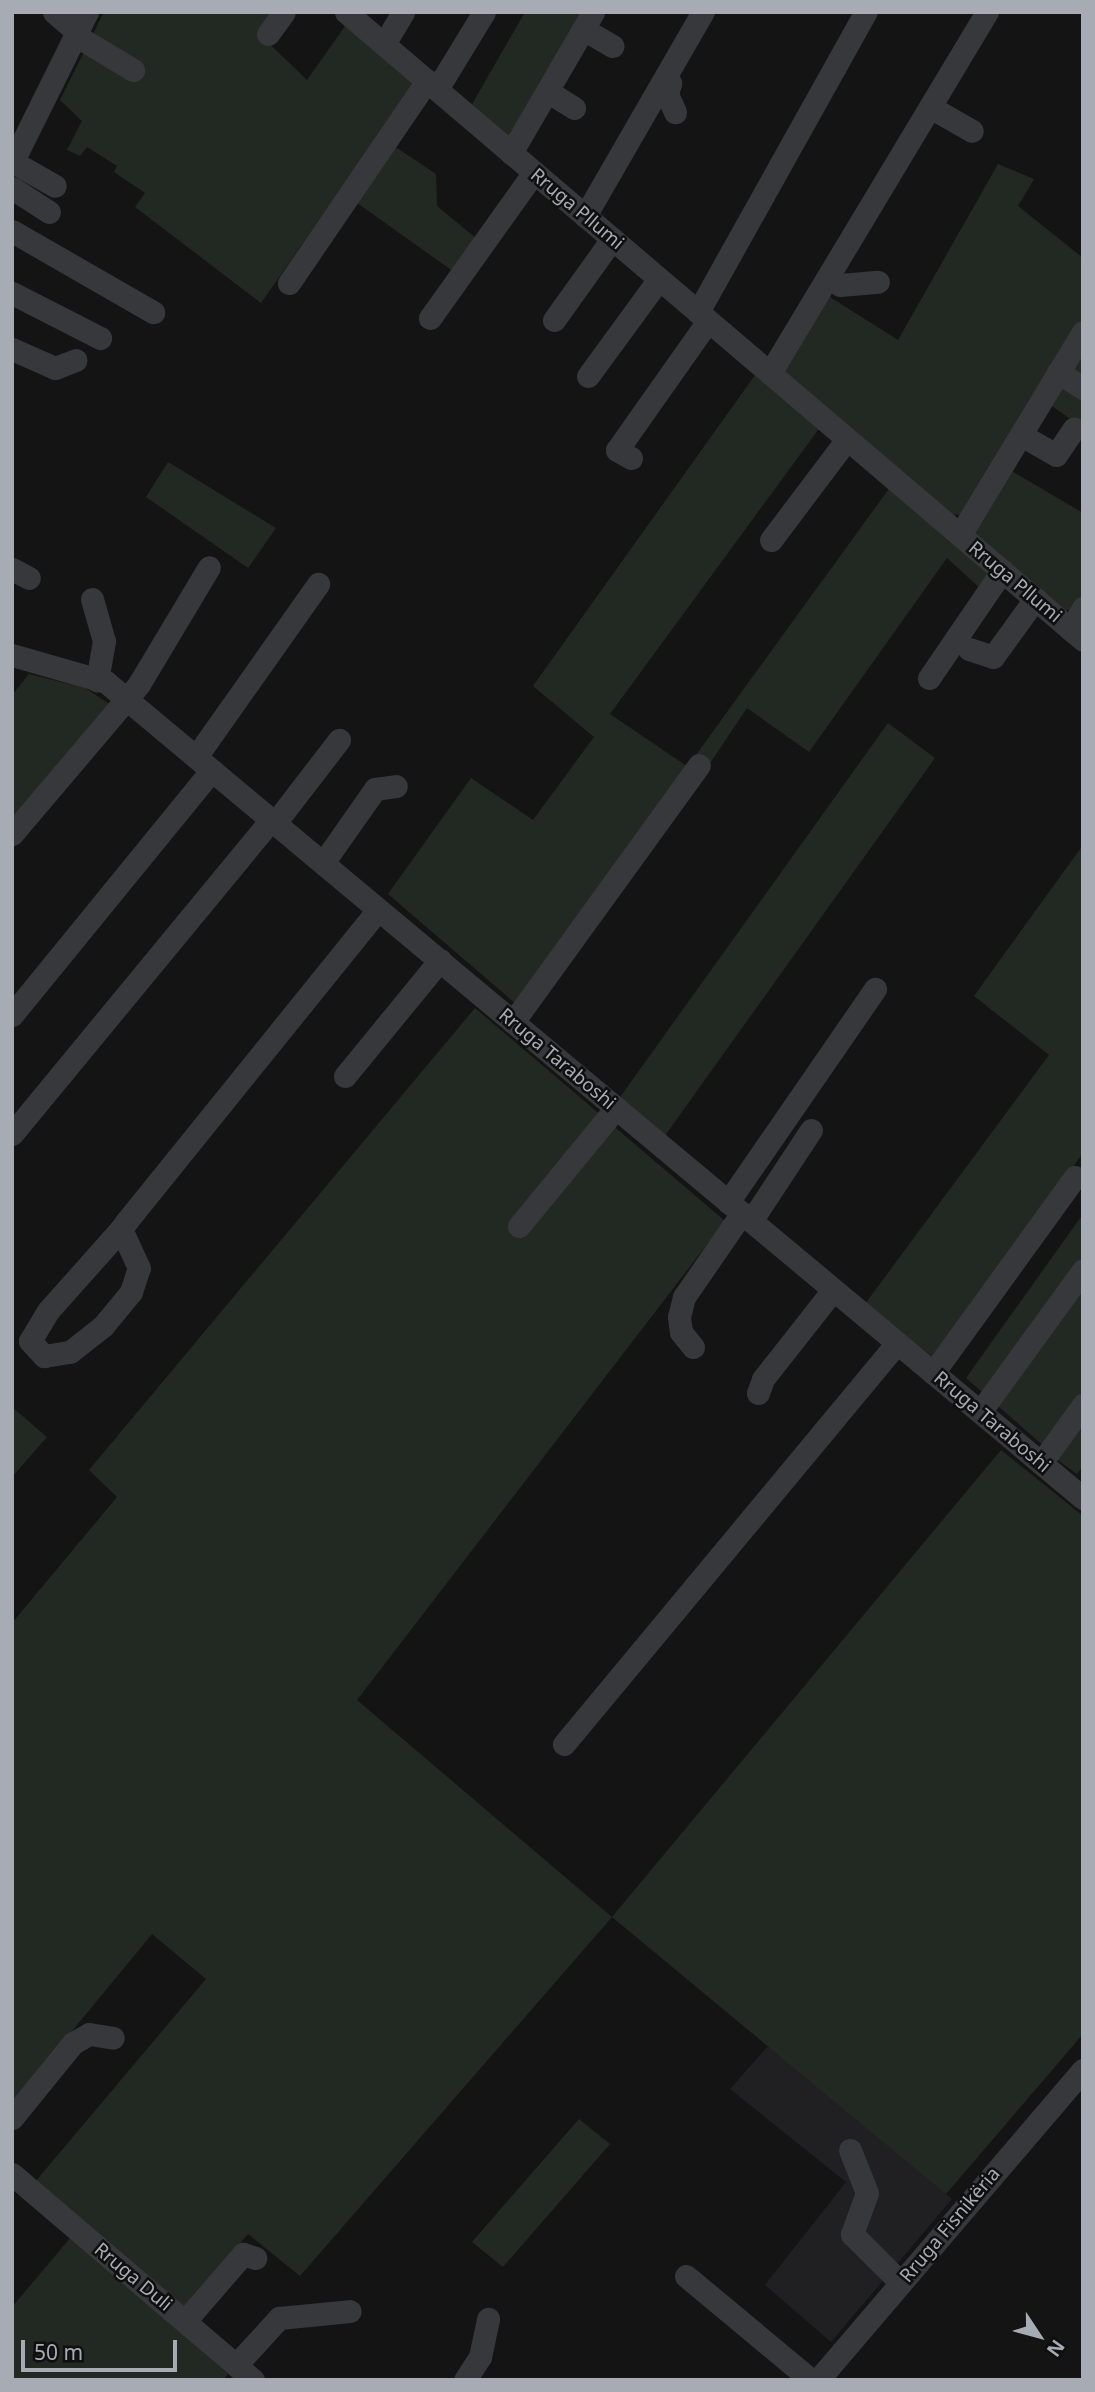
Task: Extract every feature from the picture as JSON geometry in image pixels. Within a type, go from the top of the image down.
[{"type":"street","points":[[54,12],[80,26],[133,70]]},
{"type":"street","points":[[268,34],[284,12]]},
{"type":"street","name":"Rruga Pllumi","points":[[346,12],[534,172],[593,201],[612,239],[1076,634],[1083,608]]},
{"type":"street","points":[[384,44],[403,12]]},
{"type":"street","points":[[289,283],[484,12]]},
{"type":"street","points":[[593,201],[703,12]]},
{"type":"street","points":[[631,458],[617,450],[703,316],[866,12]]},
{"type":"street","points":[[770,373],[986,15]]},
{"type":"street","points":[[511,153],[588,21],[613,46]]},
{"type":"street","points":[[55,186],[13,163],[80,26]]},
{"type":"street","points":[[664,80],[670,83],[667,94],[675,113]]},
{"type":"street","points":[[547,91],[574,108]]},
{"type":"street","points":[[930,107],[972,131]]},
{"type":"street","points":[[593,201],[615,190],[639,148]]},
{"type":"street","points":[[430,318],[534,172]]},
{"type":"street","points":[[12,188],[49,212]]},
{"type":"street","points":[[12,231],[153,312]]},
{"type":"street","points":[[554,320],[612,239]]},
{"type":"street","points":[[828,277],[840,285],[878,282]]},
{"type":"street","points":[[588,376],[659,279]]},
{"type":"street","points":[[12,293],[100,338]]},
{"type":"street","name":"Rruga Pllumi","points":[[960,536],[1083,332]]},
{"type":"street","points":[[12,349],[55,368],[76,360]]},
{"type":"street","points":[[1058,372],[1083,388]]},
{"type":"street","points":[[1021,435],[1055,455],[1074,428]]},
{"type":"street","points":[[771,540],[847,439]]},
{"type":"street","points":[[12,834],[125,698],[162,648],[209,567]]},
{"type":"street","points":[[929,678],[1002,571]]},
{"type":"street","points":[[12,1015],[204,764],[318,584]]},
{"type":"street","points":[[92,599],[104,641],[97,680]]},
{"type":"street","points":[[969,649],[993,657],[1035,599]]},
{"type":"street","name":"Rruga Taraboshi","points":[[12,655],[97,680],[125,698],[1083,1498]]},
{"type":"street","points":[[12,1134],[339,740]]},
{"type":"street","points":[[513,1022],[699,765]]},
{"type":"street","points":[[323,863],[375,789],[396,786]]},
{"type":"street","points":[[121,1229],[139,1268],[131,1292],[103,1326],[70,1352],[44,1356],[30,1340],[36,1331],[378,909]]},
{"type":"street","points":[[345,1076],[440,960]]},
{"type":"street","points":[[693,1347],[681,1332],[679,1317],[684,1297],[741,1212],[874,989]]},
{"type":"street","points":[[519,1226],[616,1108]]},
{"type":"street","points":[[741,1212],[811,1130]]},
{"type":"street","points":[[933,1373],[1075,1177]]},
{"type":"street","points":[[980,1412],[1083,1270]]},
{"type":"street","points":[[758,1393],[763,1379],[834,1290]]},
{"type":"street","points":[[564,1744],[897,1343]]},
{"type":"street","points":[[1041,1463],[1083,1405]]},
{"type":"street","points":[[12,2118],[73,2043],[89,2034],[113,2038]]},
{"type":"street","name":"Rruga Fisnikëria","points":[[818,2380],[1083,2070]]},
{"type":"street","points":[[850,2150],[867,2193],[852,2234],[901,2283]]},
{"type":"street","name":"Rruga Duli","points":[[12,2174],[253,2380]]},
{"type":"street","points":[[185,2321],[243,2254],[255,2258]]},
{"type":"street","points":[[686,2276],[811,2380]]},
{"type":"street","points":[[236,2365],[279,2318],[350,2311]]},
{"type":"street","points":[[465,2380],[480,2357],[488,2319]]},
{"type":"shaded area","points":[[104,12],[271,12],[257,32],[307,80],[348,22],[418,78],[261,303],[135,207],[145,193],[114,172],[117,166],[87,147],[80,156],[67,150],[82,121],[60,100]]},
{"type":"shaded area","points":[[525,12],[588,12],[508,137],[471,106]]},
{"type":"shaded area","points":[[394,146],[436,174],[437,206],[477,239],[454,272],[353,200]]},
{"type":"shaded area","points":[[998,164],[1034,179],[1018,206],[1083,258],[1083,321],[963,515],[947,514],[783,371],[825,294],[898,340]]},
{"type":"shaded area","points":[[1083,348],[1083,428],[1049,404]]},
{"type":"shaded area","points":[[758,371],[821,426],[610,714],[688,767],[516,1004],[388,894],[471,778],[533,820],[594,737],[533,686]]},
{"type":"shaded area","points":[[168,462],[276,528],[248,568],[146,497]]},
{"type":"shaded area","points":[[1010,470],[1083,513],[1083,595],[1074,609],[1063,611],[975,537],[974,529]]},
{"type":"shaded area","points":[[891,486],[995,572],[983,591],[947,558],[809,752],[747,708],[707,768],[693,759]]},
{"type":"shaded area","points":[[29,674],[85,688],[111,705],[12,823],[12,695]]},
{"type":"shaded area","points":[[888,723],[935,758],[664,1137],[618,1100]]},
{"type":"shaded area","points":[[1083,845],[1083,1153],[937,1360],[865,1304],[1049,1055],[974,996]]},
{"type":"shaded area","points":[[475,1008],[725,1221],[357,1700],[612,1917],[300,2276],[248,2234],[184,2309],[35,2182],[206,1979],[152,1934],[12,2104],[12,1623],[117,1497],[89,1470]]},
{"type":"shaded area","points":[[1083,1214],[1083,1396],[1046,1448],[966,1378]]},
{"type":"shaded area","points":[[12,1407],[47,1437],[12,1477]]},
{"type":"shaded area","points":[[1083,1413],[1083,1466],[1077,1474],[1052,1456]]},
{"type":"shaded area","points":[[1001,1450],[1083,1516],[1083,2034],[946,2194],[612,1917]]},
{"type":"shaded area","points":[[767,2047],[776,2049],[952,2199],[831,2342],[765,2285],[846,2182],[730,2089]]},
{"type":"shaded area","points":[[579,2119],[610,2144],[503,2267],[472,2242]]},
{"type":"shaded area","points":[[71,2237],[228,2374],[223,2380],[12,2380],[12,2307]]}]
